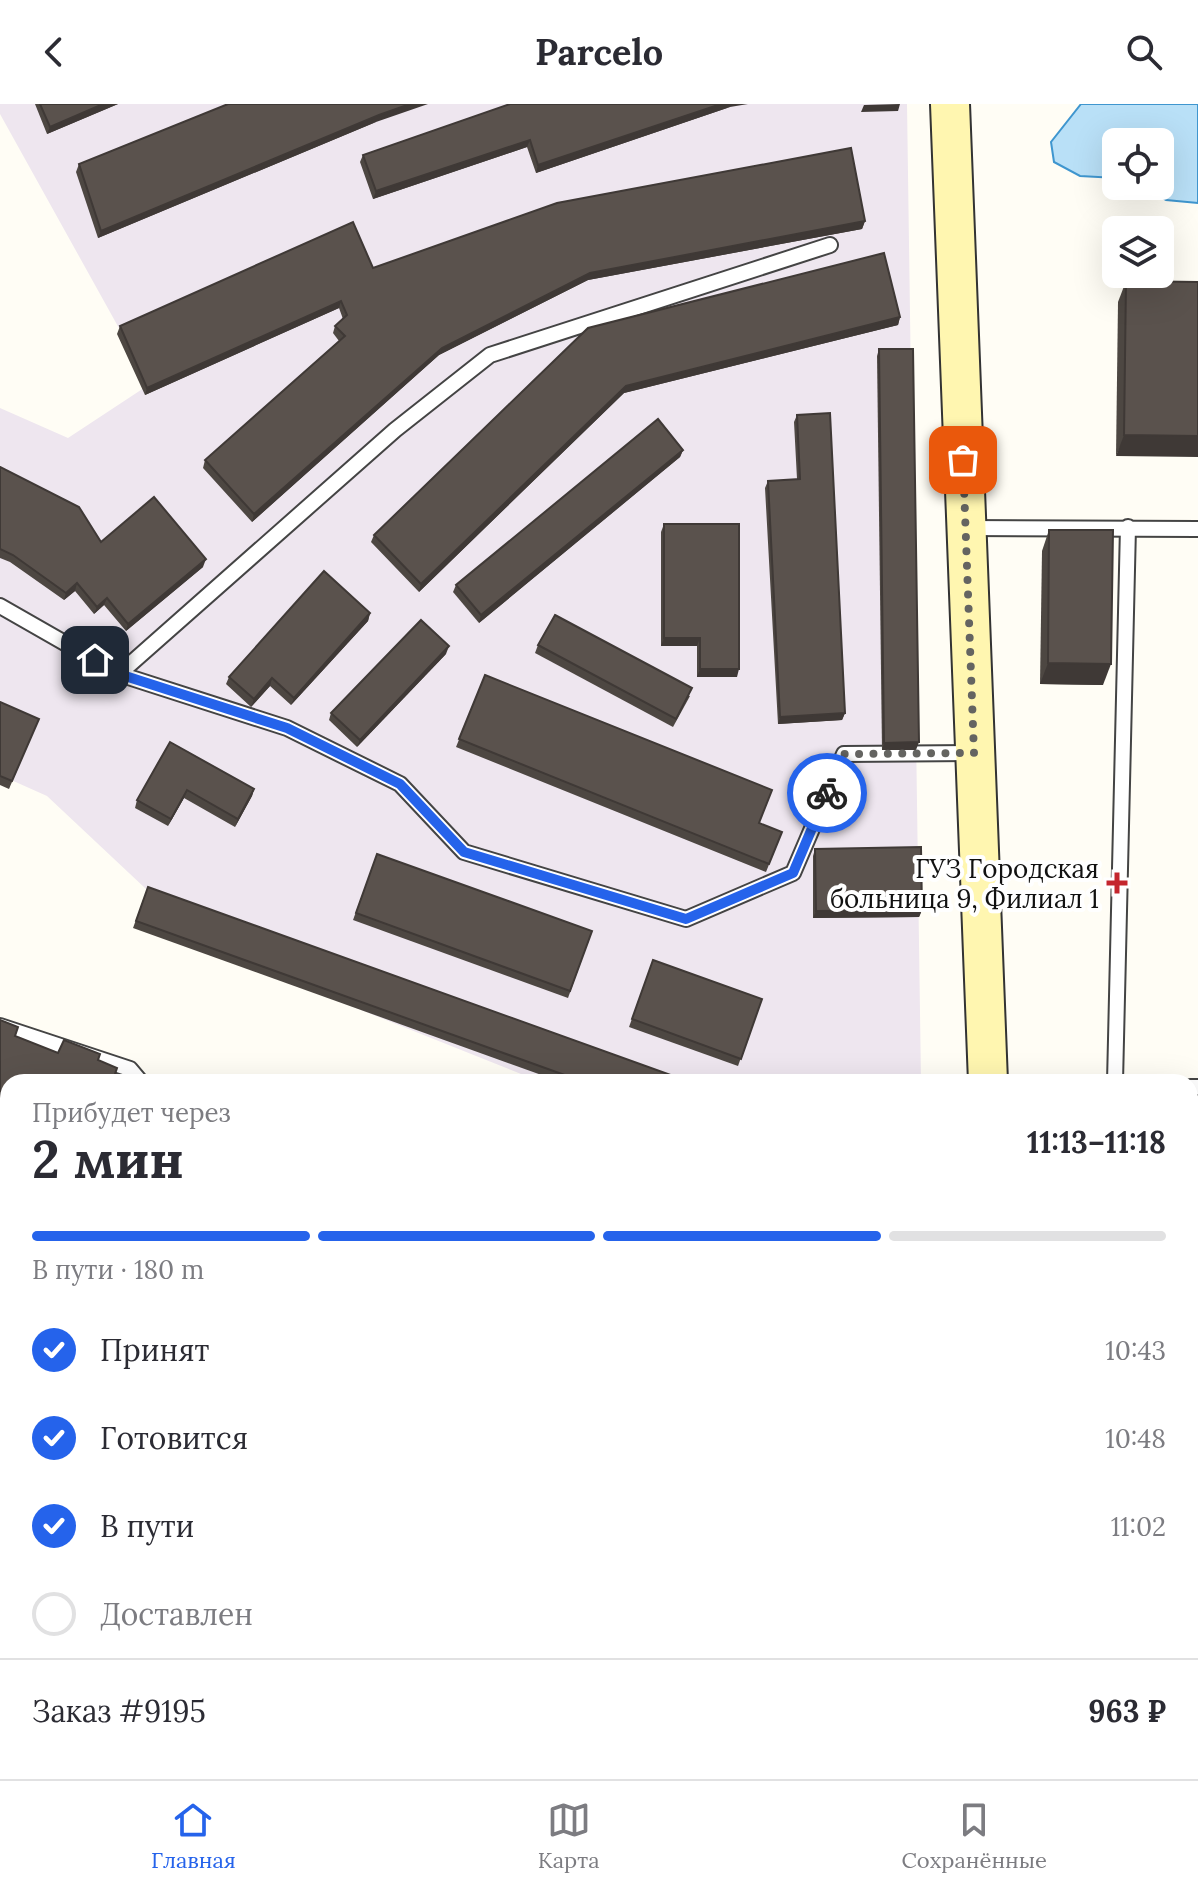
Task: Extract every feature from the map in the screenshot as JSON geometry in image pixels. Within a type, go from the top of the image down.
[{"type":"street","points":[[950,104],[988,1074]]},
{"type":"lane","points":[[119,674],[395,430],[490,355],[830,245]]},
{"type":"lane","points":[[1115,1074],[1128,527]]},
{"type":"lane","points":[[966,528],[1198,529]]},
{"type":"lane","points":[[0,606],[119,674],[287,728],[400,784],[464,852],[686,919],[793,873],[844,754],[974,753]]},
{"type":"lane","points":[[0,1026],[130,1069],[134,1074]]},
{"type":"shaded area","points":[[0,104],[907,104],[921,1074],[521,1074],[211,950],[47,796],[0,775],[0,408],[68,438],[150,384],[0,114]]},
{"type":"water","points":[[1081,104],[1198,104],[1198,203],[1166,200],[1174,200],[1174,128],[1102,128],[1102,177],[1080,176],[1054,162],[1051,142]]},
{"type":"building","points":[[40,104],[103,104],[50,127]]},
{"type":"building","points":[[228,104],[410,104],[101,231],[79,164]]},
{"type":"building","points":[[510,104],[721,104],[538,165],[530,140],[376,191],[363,155]]},
{"type":"building","points":[[851,148],[865,221],[590,273],[442,348],[254,514],[205,460],[345,336],[335,326],[347,315],[341,301],[147,388],[120,326],[353,222],[373,268],[557,203]]},
{"type":"building","points":[[884,253],[900,317],[626,386],[421,584],[374,535],[588,328]]},
{"type":"building","points":[[1174,282],[1198,282],[1198,436],[1124,435],[1126,288],[1174,288]]},
{"type":"building","points":[[879,349],[913,349],[919,742],[884,743]]},
{"type":"building","points":[[830,413],[845,713],[780,717],[768,481],[800,479],[797,415]]},
{"type":"building","points":[[658,419],[683,450],[481,615],[456,585]]},
{"type":"building","points":[[0,467],[79,507],[101,542],[154,497],[206,559],[128,624],[107,598],[97,607],[77,583],[66,593],[0,549]]},
{"type":"building","points":[[664,524],[739,524],[739,669],[700,669],[700,638],[664,638]]},
{"type":"building","points":[[1049,530],[1113,530],[1111,664],[1048,663]]},
{"type":"building","points":[[324,571],[370,613],[294,698],[272,678],[254,699],[229,677]]},
{"type":"building","points":[[555,615],[692,688],[676,719],[538,645]]},
{"type":"building","points":[[421,620],[449,646],[360,740],[331,713]]},
{"type":"building","points":[[485,675],[772,790],[759,823],[782,832],[769,864],[459,739]]},
{"type":"building","points":[[0,702],[39,719],[12,781],[0,776]]},
{"type":"building","points":[[170,742],[254,789],[238,819],[187,790],[171,819],[137,800]]},
{"type":"building","points":[[921,847],[922,910],[816,911],[815,849]]},
{"type":"building","points":[[377,854],[592,931],[570,991],[356,913]]},
{"type":"building","points":[[148,887],[668,1074],[562,1074],[136,921]]},
{"type":"building","points":[[653,960],[762,999],[741,1059],[632,1019]]},
{"type":"building","points":[[0,1020],[18,1027],[15,1036],[58,1053],[64,1040],[100,1054],[98,1060],[117,1068],[115,1074],[0,1074]]},
{"type":"way so far","points":[[827,793],[844,754],[974,753],[963,460]]},
{"type":"place","name":"ГУЗ Городская больница 9, Филиал 1","points":[[1117,883]]},
{"type":"route","points":[[95,660],[119,674],[287,728],[400,784],[464,852],[686,919],[793,873],[827,793]]}]
